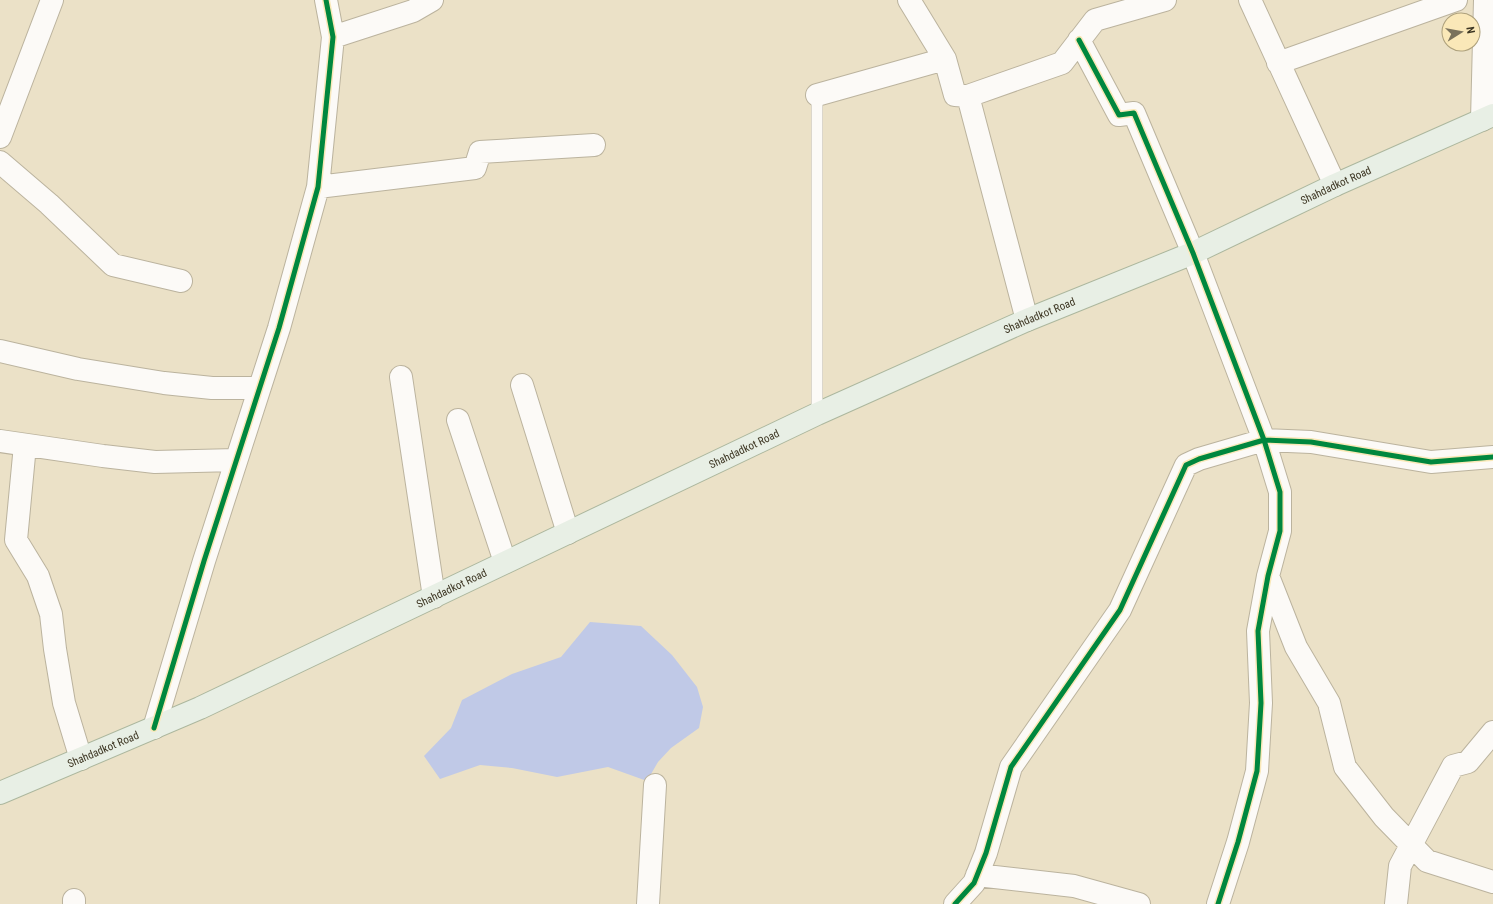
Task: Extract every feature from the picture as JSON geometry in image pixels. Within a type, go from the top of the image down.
[{"type":"main road","name":"Shahdadkot Road","points":[[0,793],[200,708],[817,414],[1027,320],[1193,253],[1335,185],[1488,117]]},
{"type":"street","points":[[0,137],[52,0]]},
{"type":"street","points":[[154,728],[204,561],[279,328],[318,187],[333,37],[326,0]]},
{"type":"street","points":[[333,37],[413,11],[432,0]]},
{"type":"street","points":[[909,0],[945,59],[954,95],[968,96],[1062,63],[1095,20],[1165,0]]},
{"type":"street","points":[[1250,0],[1335,185]]},
{"type":"street","points":[[1278,63],[1456,0]]},
{"type":"street","points":[[1486,0],[1488,117]]},
{"type":"street","points":[[1079,40],[1119,115],[1134,113],[1193,253],[1264,440],[1280,492],[1280,531],[1268,576],[1258,631],[1262,703],[1257,771],[1238,842],[1218,904]]},
{"type":"street","points":[[817,95],[945,59]]},
{"type":"street","points":[[968,96],[1027,320]]},
{"type":"street","points":[[318,187],[475,168],[480,152],[594,145]]},
{"type":"street","points":[[0,162],[49,204],[113,265],[181,281]]},
{"type":"street","points":[[0,351],[78,369],[164,383],[212,388],[259,388]]},
{"type":"street","points":[[401,377],[434,597]]},
{"type":"street","points":[[522,385],[568,533]]},
{"type":"street","points":[[458,420],[505,562]]},
{"type":"street","points":[[0,440],[25,445],[155,462],[236,460]]},
{"type":"street","points":[[955,904],[974,883],[986,853],[1010,767],[1120,610],[1186,465],[1198,459],[1264,440],[1311,442],[1431,462],[1493,457]]},
{"type":"street","points":[[25,445],[16,540],[38,576],[51,614],[64,703],[81,759]]},
{"type":"street","points":[[1268,576],[1296,647],[1328,703],[1345,766],[1384,817],[1426,861],[1493,882]]},
{"type":"street","points":[[1396,904],[1400,866],[1410,844],[1453,766],[1468,762],[1493,732]]},
{"type":"street","points":[[648,904],[655,785]]},
{"type":"street","points":[[977,875],[1074,886],[1139,904]]},
{"type":"lane","points":[[817,95],[817,414]]},
{"type":"water","points":[[590,622],[641,626],[672,655],[697,687],[703,707],[699,728],[671,748],[658,762],[647,781],[608,767],[557,777],[512,768],[480,765],[440,779],[424,756],[451,728],[462,700],[512,674],[561,657]]},
{"type":"cycle path","points":[[154,728],[204,561],[279,328],[318,187],[333,37],[326,0]]},
{"type":"cycle path","points":[[1079,40],[1119,115],[1134,113],[1193,253],[1264,440],[1280,492],[1280,531],[1268,576],[1258,631],[1261,703],[1257,771],[1238,842],[1218,904]]},
{"type":"cycle path","points":[[955,904],[974,883],[986,853],[1011,767],[1120,610],[1186,465],[1199,459],[1264,440],[1311,442],[1431,462],[1493,457]]}]
